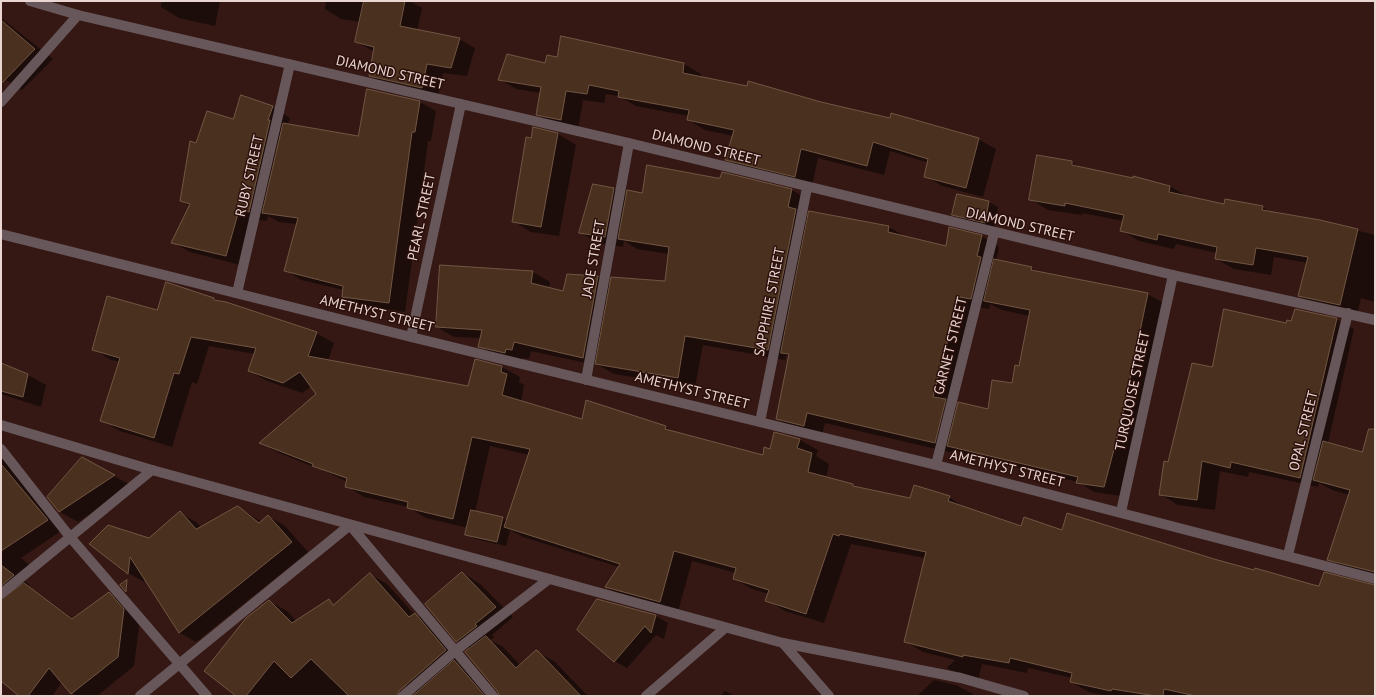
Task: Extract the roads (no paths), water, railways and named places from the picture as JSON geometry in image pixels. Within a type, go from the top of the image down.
[{"type":"street","name":"DIAMOND STREET","points":[[30,1],[78,15],[629,144],[1173,276],[1375,320]]},
{"type":"street","points":[[1,102],[78,15]]},
{"type":"street","name":"RUBY STREET","points":[[237,294],[290,64]]},
{"type":"street","name":"PEARL STREET","points":[[411,337],[461,104]]},
{"type":"street","name":"JADE STREET","points":[[586,380],[629,144]]},
{"type":"street","name":"SAPPHIRE STREET","points":[[760,422],[807,188]]},
{"type":"street","name":"GARNET STREET","points":[[936,465],[994,233]]},
{"type":"street","name":"AMETHYST STREET","points":[[1,234],[411,337],[936,465],[1375,579]]},
{"type":"street","name":"TURQUOISE STREET","points":[[1121,512],[1173,276]]},
{"type":"street","name":"OPAL STREET","points":[[1288,556],[1348,313]]},
{"type":"street","points":[[1,425],[152,470],[784,644],[961,678],[1024,696]]},
{"type":"street","points":[[1,449],[70,537],[207,696]]},
{"type":"street","points":[[1,594],[152,470]]},
{"type":"street","points":[[350,525],[493,696]]},
{"type":"street","points":[[140,696],[350,525]]},
{"type":"street","points":[[403,696],[455,651],[549,579]]},
{"type":"street","points":[[646,696],[725,628]]},
{"type":"street","points":[[784,644],[829,696]]}]
